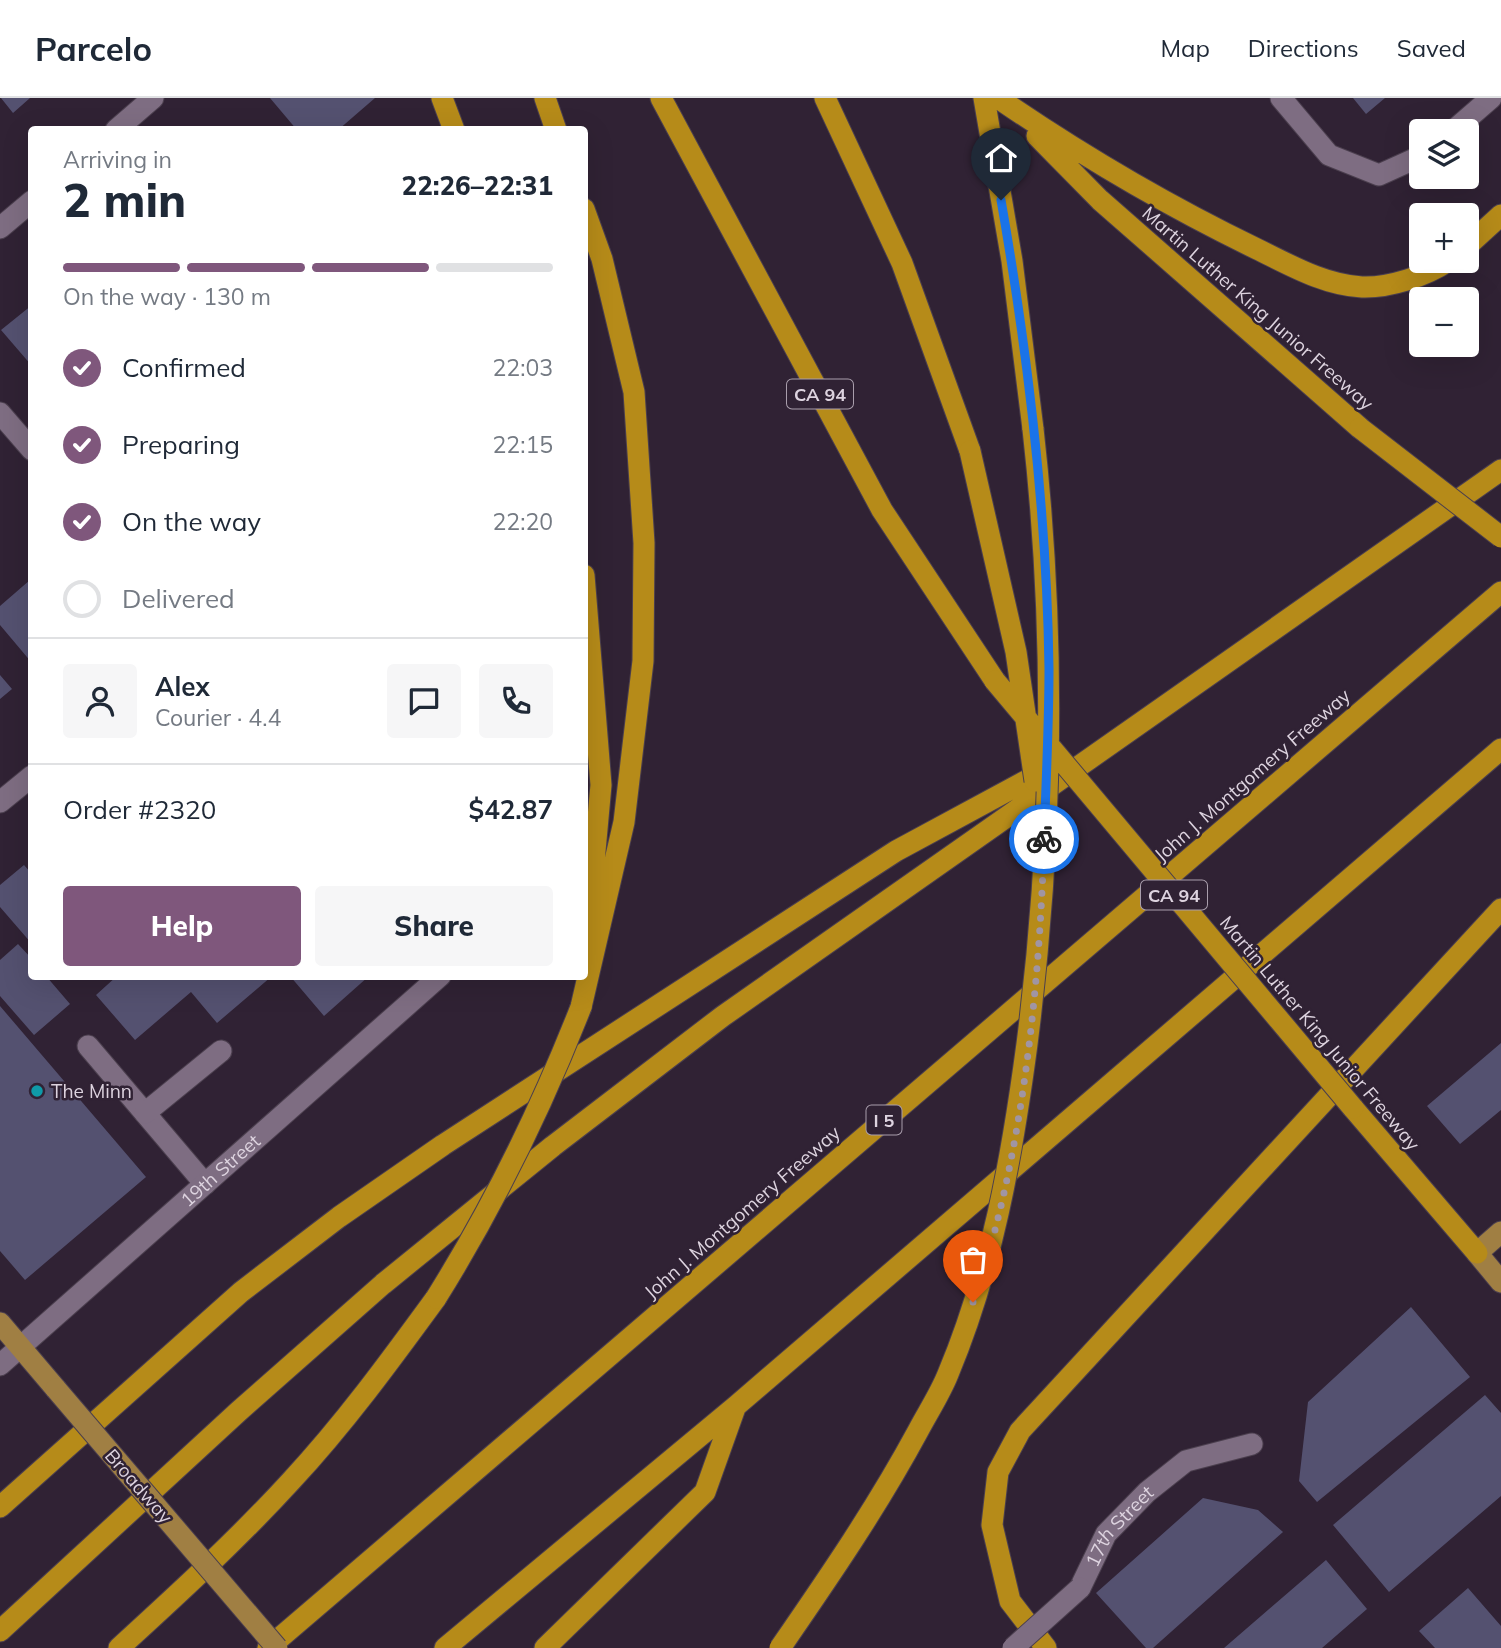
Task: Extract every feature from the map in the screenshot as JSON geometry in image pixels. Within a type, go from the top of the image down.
[{"type":"highway","points":[[442,98],[452,126]]},
{"type":"highway","points":[[545,98],[555,126]]},
{"type":"highway","name":"Martin Luther King Junior Freeway","points":[[661,98],[882,510],[995,681],[1477,1253]]},
{"type":"highway","points":[[825,98],[902,263],[970,451],[1016,652],[1044,849]]},
{"type":"highway","points":[[780,1648],[867,1522],[947,1376],[982,1278],[1007,1182],[1023,1074],[1037,965],[1044,849],[1049,670],[1038,472],[1012,261],[984,98]]},
{"type":"highway","points":[[998,98],[1082,156],[1206,224],[1318,279],[1363,287],[1402,281],[1420,273]]},
{"type":"highway","name":"Martin Luther King Junior Freeway","points":[[998,98],[1100,200],[1360,428],[1501,537]]},
{"type":"highway","points":[[1479,235],[1501,215]]},
{"type":"highway","points":[[588,220],[602,259],[634,392],[645,543],[643,661],[624,822],[588,977]]},
{"type":"highway","points":[[0,1631],[383,1284],[552,1146],[723,1016],[1501,470]]},
{"type":"highway","name":"John J. Montgomery Freeway","points":[[268,1648],[1501,592]]},
{"type":"highway","points":[[588,624],[601,785],[588,922]]},
{"type":"highway","points":[[0,1507],[241,1292],[339,1217],[443,1145],[896,851],[1152,713]]},
{"type":"highway","points":[[445,1648],[736,1406],[1501,749]]},
{"type":"highway","points":[[1046,1648],[1010,1601],[992,1524],[998,1472],[1020,1431],[1501,909]]},
{"type":"highway","points":[[581,1007],[583,980]]},
{"type":"highway","points":[[120,1648],[234,1541],[293,1480],[366,1393],[436,1298],[478,1231],[516,1158],[550,1085],[581,1007],[587,980]]},
{"type":"highway","points":[[545,1648],[705,1492],[736,1406]]},
{"type":"main road","points":[[1501,1232],[1477,1253],[1501,1282]]},
{"type":"main road","name":"Broadway","points":[[0,1323],[278,1648]]},
{"type":"street","points":[[121,126],[153,98]]},
{"type":"street","points":[[1281,98],[1329,155],[1379,175],[1409,161]]},
{"type":"street","points":[[1467,119],[1491,98]]},
{"type":"street","points":[[0,228],[28,204]]},
{"type":"street","points":[[0,413],[28,445]]},
{"type":"street","points":[[0,802],[28,779]]},
{"type":"street","name":"19th Street","points":[[0,1365],[437,980]]},
{"type":"street","points":[[88,1046],[205,1184]]},
{"type":"street","points":[[145,1113],[221,1051]]},
{"type":"street","name":"17th Street","points":[[1013,1648],[1080,1588],[1106,1534],[1147,1492],[1186,1461],[1252,1444]]},
{"type":"building","points":[[1,98],[30,98],[13,113]]},
{"type":"building","points":[[270,98],[375,98],[343,126],[294,126]]},
{"type":"building","points":[[1353,98],[1385,98],[1366,114]]},
{"type":"building","points":[[28,308],[28,361],[1,330]]},
{"type":"building","points":[[28,582],[28,658],[0,625],[0,606]]},
{"type":"building","points":[[0,675],[12,689],[0,699]]},
{"type":"building","points":[[24,865],[28,870],[28,939],[0,907],[0,885]]},
{"type":"building","points":[[18,944],[28,955],[28,980],[49,980],[70,1004],[34,1035],[0,996],[0,960]]},
{"type":"building","points":[[113,980],[267,980],[217,1023],[191,992],[135,1040],[96,995]]},
{"type":"building","points":[[293,980],[364,980],[324,1016]]},
{"type":"building","name":"The Minn","points":[[0,1006],[146,1177],[25,1280],[0,1251]]},
{"type":"building","points":[[1501,1043],[1501,1110],[1460,1144],[1427,1106]]},
{"type":"building","points":[[1411,1307],[1470,1377],[1317,1502],[1299,1481],[1308,1402]]},
{"type":"building","points":[[1485,1395],[1501,1413],[1501,1496],[1389,1592],[1333,1525]]},
{"type":"building","points":[[1203,1498],[1258,1510],[1283,1532],[1153,1648],[1146,1648],[1096,1593]]},
{"type":"building","points":[[1326,1560],[1367,1609],[1322,1648],[1224,1648]]},
{"type":"building","points":[[1468,1588],[1501,1626],[1501,1648],[1435,1648],[1419,1631]]},
{"type":"way so far","points":[[973,1302],[982,1278],[1007,1182],[1037,965],[1044,839]]},
{"type":"place","name":"The Minn","points":[[37,1091]]},
{"type":"route","points":[[1001,200],[1012,261],[1038,472],[1045,574],[1049,670],[1044,839]]}]
